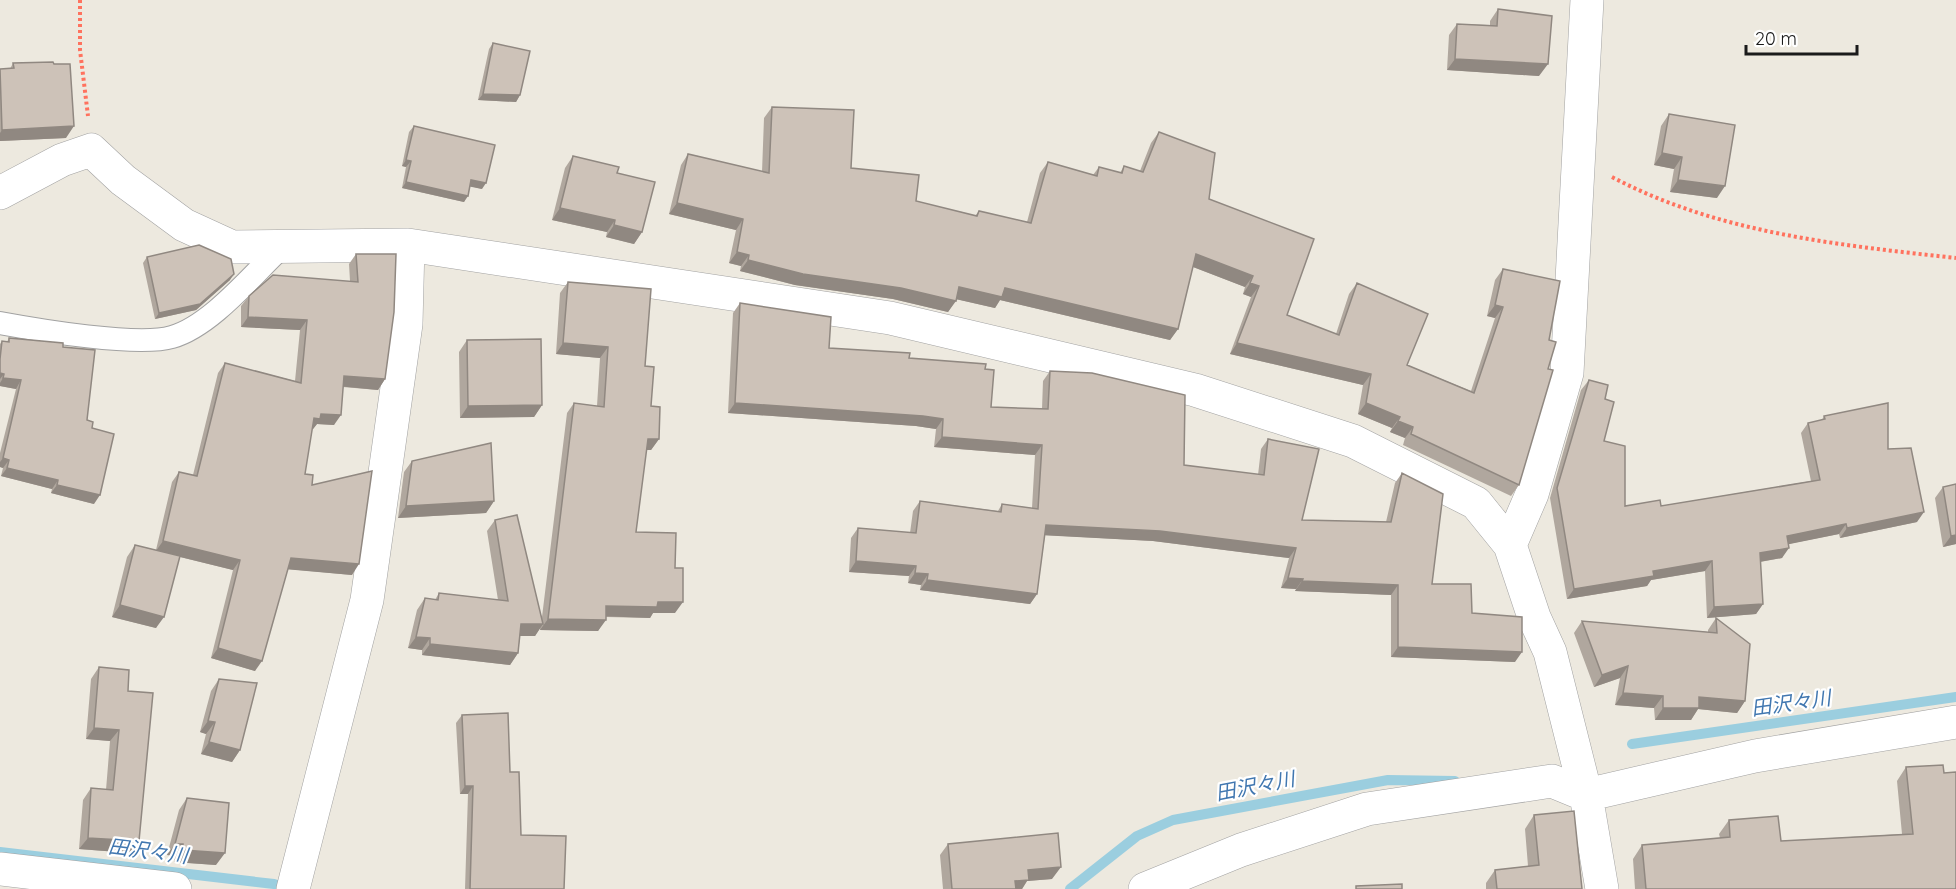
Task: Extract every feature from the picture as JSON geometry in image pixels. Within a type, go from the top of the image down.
[{"type":"street","points":[[1510,545],[1532,494],[1567,373],[1576,158],[1587,0]]},
{"type":"street","points":[[0,193],[62,160],[91,150],[123,180],[184,225],[232,247],[408,245],[890,318],[1195,390],[1353,441],[1476,503],[1510,545],[1533,617],[1550,652],[1586,795],[1602,889]]},
{"type":"street","points":[[296,877],[367,600],[406,324],[408,245]]},
{"type":"street","points":[[1145,889],[1241,850],[1367,809],[1552,781],[1586,795],[1755,756],[1956,722]]},
{"type":"street","points":[[0,869],[175,889]]},
{"type":"lane","points":[[0,323],[136,341],[173,337],[207,318],[281,248]]},
{"type":"path","points":[[80,0],[80,50],[91,150]]},
{"type":"path","points":[[1576,158],[1630,186],[1705,217],[1826,244],[1956,258]]},
{"type":"building","points":[[1498,9],[1552,16],[1548,64],[1455,59],[1457,24],[1497,26]]},
{"type":"building","points":[[493,43],[530,51],[520,95],[483,94]]},
{"type":"building","points":[[53,62],[54,64],[70,64],[74,126],[2,130],[0,69],[14,68],[13,63]]},
{"type":"building","points":[[772,107],[854,110],[851,168],[919,175],[916,201],[977,216],[979,211],[1031,223],[1048,162],[1097,176],[1099,167],[1122,173],[1124,166],[1143,172],[1159,132],[1215,153],[1209,199],[1314,239],[1287,315],[1339,335],[1357,283],[1428,314],[1407,365],[1474,393],[1503,307],[1495,305],[1503,269],[1560,281],[1549,340],[1556,342],[1548,369],[1553,370],[1519,485],[1411,434],[1413,427],[1398,421],[1400,417],[1366,403],[1371,374],[1237,343],[1259,286],[1250,283],[1253,276],[1196,254],[1178,329],[1005,288],[1002,297],[959,287],[956,301],[901,288],[803,274],[748,260],[749,255],[737,252],[743,219],[677,203],[688,154],[769,173]]},
{"type":"building","points":[[1669,114],[1735,125],[1725,186],[1678,180],[1682,157],[1662,153]]},
{"type":"building","points":[[414,126],[495,145],[486,183],[471,180],[468,196],[406,182],[411,161],[406,160]]},
{"type":"building","points":[[573,156],[619,167],[617,173],[655,182],[642,232],[614,225],[615,220],[560,208]]},
{"type":"building","points":[[199,245],[231,259],[234,274],[200,304],[159,313],[147,257]]},
{"type":"building","points":[[356,254],[396,254],[394,312],[385,379],[344,376],[341,415],[321,414],[320,419],[314,418],[305,474],[313,475],[312,485],[372,471],[359,564],[291,558],[262,661],[218,648],[240,560],[163,541],[179,472],[197,476],[225,363],[301,383],[307,320],[248,317],[249,296],[273,275],[358,282]]},
{"type":"building","points":[[568,282],[651,289],[645,366],[654,367],[651,406],[660,407],[659,439],[648,439],[636,532],[676,533],[675,568],[683,568],[683,602],[658,602],[657,607],[606,606],[606,620],[548,619],[574,403],[604,407],[608,347],[563,343]]},
{"type":"building","points":[[740,303],[831,317],[829,348],[910,353],[909,358],[986,364],[985,369],[994,370],[991,407],[1048,409],[1050,371],[1092,373],[1185,395],[1184,465],[1264,475],[1268,439],[1319,449],[1302,520],[1391,522],[1402,473],[1443,494],[1432,584],[1471,584],[1472,613],[1522,617],[1522,652],[1398,647],[1398,585],[1302,581],[1303,579],[1288,578],[1296,548],[1160,531],[1046,525],[1037,594],[927,580],[928,574],[915,573],[916,566],[856,561],[858,528],[916,533],[920,501],[1001,512],[1002,504],[1038,509],[1042,445],[942,437],[943,419],[923,416],[735,403]]},
{"type":"building","points":[[9,338],[63,343],[63,347],[95,350],[87,420],[93,422],[92,428],[114,434],[100,495],[57,485],[58,480],[7,468],[9,460],[3,458],[21,380],[3,378],[4,374],[0,373],[2,341],[9,342]]},
{"type":"building","points":[[541,339],[542,405],[468,406],[467,340]]},
{"type":"building","points":[[1589,380],[1608,385],[1605,399],[1614,402],[1604,441],[1625,446],[1625,506],[1660,500],[1661,506],[1820,480],[1808,423],[1825,419],[1824,416],[1888,403],[1888,449],[1911,448],[1924,512],[1847,528],[1846,524],[1787,536],[1789,548],[1760,553],[1763,604],[1714,607],[1712,561],[1653,571],[1654,576],[1574,589],[1557,488]]},
{"type":"building","points":[[491,443],[494,501],[406,506],[412,461]]},
{"type":"building","points":[[1956,484],[1956,535],[1951,536],[1943,487]]},
{"type":"building","points":[[517,515],[543,624],[521,624],[518,653],[430,644],[430,638],[416,637],[425,598],[438,600],[439,593],[508,601],[495,520]]},
{"type":"building","points":[[135,545],[180,556],[164,617],[120,605]]},
{"type":"building","points":[[1716,618],[1750,644],[1745,701],[1699,697],[1699,708],[1663,708],[1663,696],[1623,693],[1628,666],[1602,675],[1582,621],[1717,633]]},
{"type":"building","points":[[99,667],[129,670],[128,691],[153,693],[139,841],[88,838],[91,788],[113,790],[119,730],[94,728]]},
{"type":"building","points":[[219,679],[257,683],[240,750],[209,742],[215,722],[208,721]]},
{"type":"building","points":[[508,713],[510,772],[519,772],[521,835],[566,836],[564,889],[470,889],[473,786],[465,786],[462,715]]},
{"type":"building","points":[[1943,765],[1944,773],[1956,772],[1956,889],[1646,889],[1642,845],[1730,837],[1729,820],[1778,816],[1781,841],[1913,834],[1906,767]]},
{"type":"building","points":[[187,798],[229,803],[225,853],[183,850],[183,844],[175,844]]},
{"type":"building","points":[[1574,811],[1582,889],[1497,889],[1495,870],[1539,865],[1534,815]]},
{"type":"building","points":[[1058,833],[1061,867],[1028,870],[1029,880],[1015,881],[1016,889],[952,889],[948,844]]},
{"type":"building","points":[[1402,884],[1402,889],[1356,889],[1356,886]]},
{"type":"waterway","name":"田沢々川","points":[[1632,744],[1956,697]]},
{"type":"waterway","name":"田沢々川","points":[[1070,889],[1137,836],[1173,820],[1388,780],[1455,781]]},
{"type":"waterway","name":"田沢々川","points":[[0,852],[274,884],[291,889]]}]
